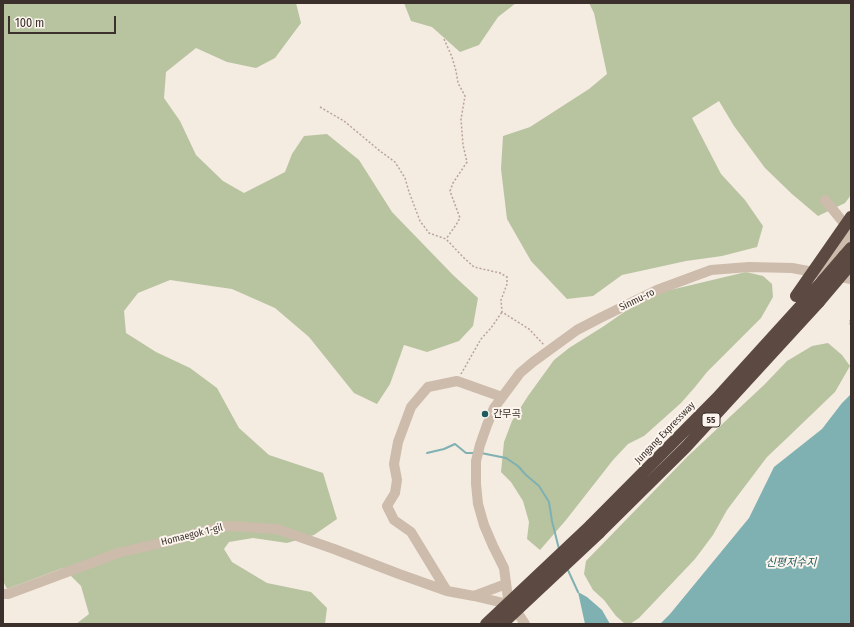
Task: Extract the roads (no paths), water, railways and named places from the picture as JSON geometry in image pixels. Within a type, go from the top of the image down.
[{"type":"highway","points":[[801,298],[851,217]]},
{"type":"highway","name":"Jungang Expressway","points":[[502,624],[595,529],[717,398],[757,353],[801,298],[849,256]]},
{"type":"highway","name":"Jungang Expressway","points":[[486,624],[686,447],[821,305],[849,256]]},
{"type":"highway","points":[[821,305],[851,275]]},
{"type":"street","points":[[825,200],[848,228],[849,238],[844,246],[829,262],[825,274]]},
{"type":"street","name":"Sinmu-ro","points":[[506,584],[504,568],[484,525],[478,504],[476,461],[486,425],[494,408],[520,373],[577,330],[657,290],[711,270],[792,268],[851,279]]},
{"type":"street","points":[[447,591],[411,532],[394,520],[387,506],[395,493],[397,480],[394,464],[398,442],[410,407],[428,387],[457,381],[502,397]]},
{"type":"street","name":"Homaegok 1-gil","points":[[3,594],[8,594],[118,553],[174,540],[215,528],[230,526],[277,529],[447,591],[512,605]]},
{"type":"street","points":[[474,596],[506,584],[508,598],[525,624]]},
{"type":"water","name":"신평저수지","points":[[851,394],[851,622],[849,624],[660,624],[670,614],[749,518],[774,467],[822,429]]},
{"type":"water","points":[[578,592],[587,597],[602,610],[610,624],[585,624]]},
{"type":"waterway","points":[[427,453],[444,449],[455,444],[466,453],[475,453]]},
{"type":"waterway","points":[[481,453],[506,458],[518,466],[539,486],[549,502],[559,549]]},
{"type":"waterway","points":[[567,568],[578,592]]},
{"type":"place","name":"간무곡","points":[[485,414]]}]
